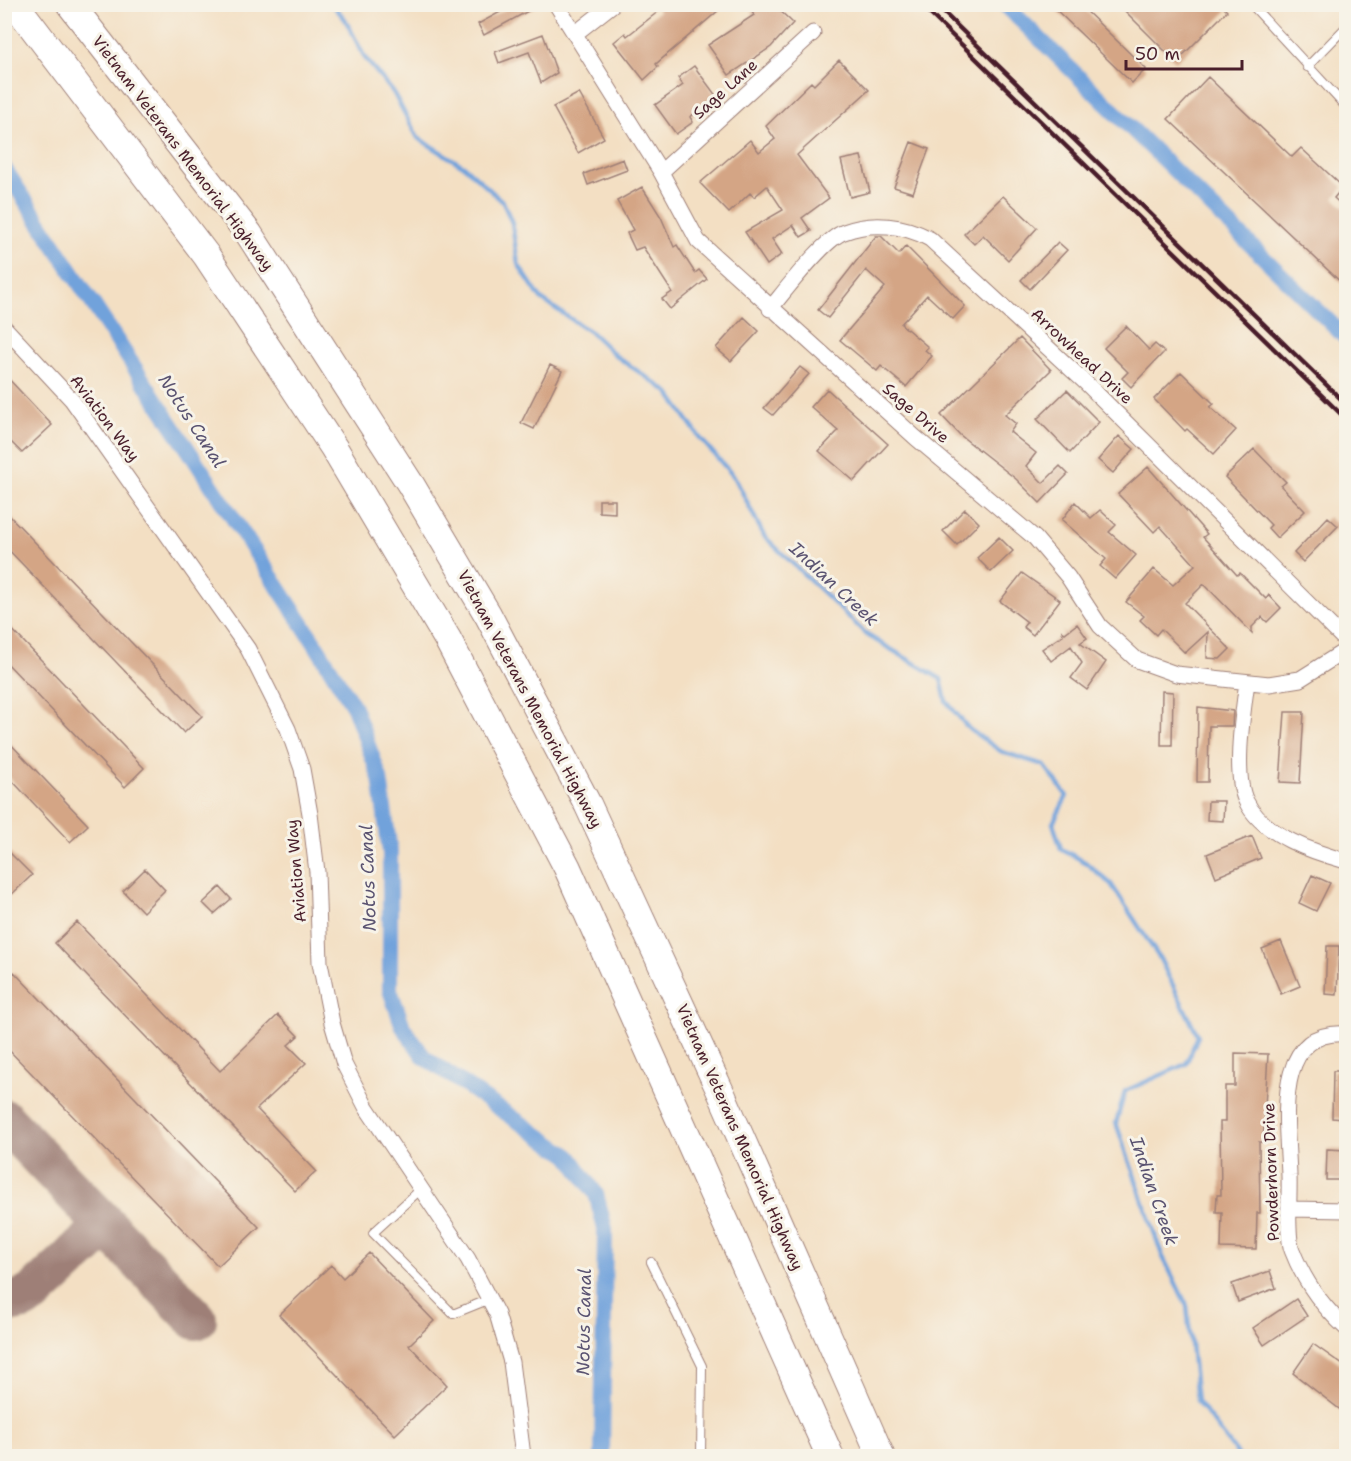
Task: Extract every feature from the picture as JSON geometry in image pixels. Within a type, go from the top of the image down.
[{"type":"highway","points":[[15,4],[206,255],[334,448],[448,640],[567,867],[830,1456]]},
{"type":"highway","name":"Vietnam Veterans Memorial Highway","points":[[70,4],[249,234],[411,485],[488,615],[588,805],[722,1095],[881,1456]]},
{"type":"street","name":"Sage Drive","points":[[556,4],[661,172],[698,241],[770,309],[1035,538],[1068,577],[1100,627],[1137,660],[1176,674],[1269,684],[1300,679],[1347,650]]},
{"type":"street","points":[[576,33],[612,4]]},
{"type":"street","name":"Sage Lane","points":[[661,172],[813,33]]},
{"type":"street","name":"Arrowhead Drive","points":[[770,309],[812,259],[843,232],[883,225],[911,228],[930,238],[1093,390],[1347,641]]},
{"type":"street","name":"Aviation Way","points":[[4,327],[72,400],[242,639],[288,729],[302,769],[317,872],[320,963],[341,1054],[366,1107],[468,1259],[497,1314],[511,1362],[523,1456]]},
{"type":"street","points":[[1247,682],[1241,733],[1240,772],[1245,801],[1266,826],[1300,844],[1347,861]]},
{"type":"street","name":"Powderhorn Drive","points":[[1347,1034],[1332,1033],[1311,1041],[1296,1059],[1287,1087],[1291,1248],[1309,1285],[1347,1328]]},
{"type":"street","points":[[1290,1209],[1347,1210]]},
{"type":"lane","points":[[1251,4],[1307,67],[1347,107]]},
{"type":"lane","points":[[1307,67],[1347,27]]},
{"type":"lane","points":[[421,1189],[373,1233],[453,1314],[490,1299]]},
{"type":"lane","points":[[651,1262],[702,1366],[704,1405],[700,1456]]},
{"type":"building","points":[[515,4],[541,4],[484,35],[478,24]]},
{"type":"building","points":[[653,4],[726,4],[656,64],[658,67],[644,80],[614,42],[625,33],[627,36],[659,11]]},
{"type":"building","points":[[759,4],[773,4],[793,23],[771,47],[729,75],[708,45],[754,15],[752,12]]},
{"type":"building","points":[[1050,4],[1079,4],[1146,69],[1132,83]]},
{"type":"building","points":[[1118,4],[1220,4],[1227,11],[1176,62]]},
{"type":"building","points":[[543,34],[557,73],[541,83],[529,52],[499,63],[495,52]]},
{"type":"building","points":[[839,60],[869,90],[797,155],[829,198],[802,218],[811,231],[801,237],[793,225],[772,239],[782,254],[767,265],[745,232],[783,210],[767,186],[754,197],[750,193],[729,213],[700,183],[750,140],[759,152],[775,139],[766,126],[811,82],[814,85]]},
{"type":"building","points":[[694,66],[717,97],[690,117],[693,122],[676,134],[655,105],[683,85],[678,78]]},
{"type":"building","points":[[1208,77],[1292,157],[1301,148],[1343,187],[1334,198],[1347,210],[1347,288],[1168,119]]},
{"type":"building","points":[[579,93],[604,138],[578,153],[553,107]]},
{"type":"building","points":[[911,142],[929,149],[913,193],[894,187]]},
{"type":"building","points":[[861,156],[870,192],[850,197],[841,160]]},
{"type":"building","points":[[623,159],[627,170],[588,185],[584,174]]},
{"type":"building","points":[[642,187],[661,217],[674,247],[677,245],[695,273],[699,270],[707,279],[670,309],[662,299],[672,292],[643,247],[635,250],[627,233],[633,230],[617,201]]},
{"type":"building","points":[[1003,196],[1037,228],[1008,260],[983,235],[974,244],[964,234]]},
{"type":"building","points":[[876,236],[881,236],[899,254],[906,246],[965,306],[953,319],[927,295],[901,324],[928,347],[925,350],[932,356],[906,387],[881,366],[877,371],[840,340],[885,287],[866,270],[828,318],[818,310]]},
{"type":"building","points":[[1058,242],[1067,250],[1030,289],[1021,280]]},
{"type":"building","points":[[744,317],[759,331],[731,361],[716,348]]},
{"type":"building","points":[[1126,326],[1149,350],[1155,344],[1164,352],[1131,387],[1122,378],[1128,372],[1104,348]]},
{"type":"building","points":[[1020,338],[1051,370],[1005,415],[1016,424],[1010,432],[1036,453],[1026,466],[1043,483],[1060,466],[1068,474],[1040,503],[1016,479],[960,435],[941,415]]},
{"type":"building","points":[[550,365],[562,371],[534,429],[521,423]]},
{"type":"building","points":[[800,367],[809,374],[773,415],[764,408]]},
{"type":"building","points":[[1181,372],[1214,404],[1210,407],[1236,430],[1214,454],[1187,429],[1185,431],[1154,399]]},
{"type":"building","points":[[4,374],[52,425],[22,453],[4,435]]},
{"type":"building","points":[[827,389],[888,444],[854,481],[819,451],[838,431],[811,407]]},
{"type":"building","points":[[1067,390],[1099,422],[1070,453],[1037,419]]},
{"type":"building","points":[[1119,436],[1134,449],[1113,473],[1098,460]]},
{"type":"building","points":[[1254,449],[1286,482],[1281,486],[1305,511],[1277,538],[1268,528],[1271,525],[1225,477]]},
{"type":"building","points":[[1148,467],[1207,534],[1203,537],[1237,575],[1240,573],[1266,599],[1269,595],[1281,608],[1267,622],[1262,617],[1252,627],[1252,633],[1204,584],[1185,603],[1230,649],[1220,659],[1207,658],[1208,632],[1185,653],[1161,629],[1156,635],[1140,620],[1144,616],[1126,602],[1154,569],[1173,585],[1195,565],[1160,526],[1154,532],[1118,494]]},
{"type":"building","points":[[599,500],[615,500],[615,513],[599,512]]},
{"type":"building","points":[[1075,502],[1091,518],[1100,510],[1116,525],[1109,532],[1136,555],[1115,579],[1100,566],[1106,559],[1062,520]]},
{"type":"building","points":[[965,509],[979,523],[957,545],[943,531]]},
{"type":"building","points":[[4,510],[202,716],[184,733],[4,545]]},
{"type":"building","points":[[1328,517],[1338,526],[1303,562],[1294,553]]},
{"type":"building","points":[[999,537],[1013,551],[991,572],[977,558]]},
{"type":"building","points":[[1022,573],[1060,600],[1033,635],[1023,627],[1027,622],[1000,601]]},
{"type":"building","points":[[4,621],[144,768],[125,787],[4,660]]},
{"type":"building","points":[[1077,624],[1087,638],[1080,643],[1106,662],[1087,690],[1071,678],[1082,663],[1071,646],[1051,661],[1042,649],[1063,635],[1062,631],[1065,633]]},
{"type":"building","points":[[1162,691],[1173,692],[1172,745],[1161,745]]},
{"type":"building","points":[[1198,707],[1233,711],[1232,726],[1209,726],[1208,782],[1197,782]]},
{"type":"building","points":[[1285,712],[1304,712],[1300,783],[1280,782]]},
{"type":"building","points":[[4,737],[88,825],[70,842],[4,772]]},
{"type":"building","points":[[1208,801],[1224,801],[1223,821],[1207,820]]},
{"type":"building","points":[[1252,836],[1261,858],[1216,877],[1207,854]]},
{"type":"building","points":[[4,847],[32,875],[10,896],[4,890]]},
{"type":"building","points":[[145,869],[165,890],[143,912],[123,891]]},
{"type":"building","points":[[1312,875],[1330,883],[1316,911],[1299,903]]},
{"type":"building","points":[[220,887],[231,899],[214,914],[203,903]]},
{"type":"building","points":[[77,922],[220,1071],[278,1015],[298,1036],[288,1045],[306,1063],[257,1109],[316,1171],[295,1191],[55,943]]},
{"type":"building","points":[[1281,941],[1300,986],[1281,994],[1262,949]]},
{"type":"building","points":[[1327,946],[1339,946],[1337,995],[1325,994]]},
{"type":"building","points":[[14,972],[259,1227],[218,1266],[4,1045],[4,981]]},
{"type":"building","points":[[1235,1053],[1268,1054],[1263,1142],[1259,1142],[1260,1213],[1257,1213],[1256,1249],[1221,1248],[1222,1212],[1216,1212],[1217,1195],[1221,1195],[1220,1122],[1225,1122],[1225,1086],[1235,1086]]},
{"type":"building","points":[[1333,1071],[1345,1071],[1344,1119],[1332,1118]]},
{"type":"building","points":[[1327,1149],[1347,1150],[1346,1180],[1326,1180]]},
{"type":"building","points":[[369,1253],[434,1321],[409,1345],[447,1385],[395,1435],[279,1315],[331,1265],[343,1278]]},
{"type":"building","points":[[1270,1271],[1276,1288],[1238,1302],[1232,1284]]},
{"type":"building","points":[[1296,1299],[1307,1316],[1264,1345],[1253,1328]]},
{"type":"building","points":[[1313,1344],[1347,1368],[1347,1415],[1293,1373]]},
{"type":"waterway","name":"Indian Creek","points":[[332,4],[345,19],[365,58],[393,92],[418,138],[465,167],[503,202],[512,223],[518,264],[541,299],[592,333],[616,356],[668,392],[700,438],[735,478],[764,536],[867,635],[941,679],[946,701],[969,729],[1002,752],[1044,765],[1067,796],[1053,823],[1061,849],[1085,862],[1111,884],[1160,959],[1198,1036],[1186,1064],[1125,1091],[1116,1123],[1162,1255],[1187,1306],[1197,1401],[1239,1456]]},
{"type":"waterway","points":[[1004,4],[1346,338]]},
{"type":"waterway","name":"Notus Canal","points":[[4,168],[314,642],[354,707],[380,778],[390,852],[390,990],[403,1027],[424,1057],[569,1156],[596,1194],[605,1229],[602,1456]]},
{"type":"taxiway","points":[[4,1120],[196,1319]]},
{"type":"taxiway","points":[[4,1303],[24,1299],[35,1292],[103,1229]]},
{"type":"railway","points":[[920,4],[1346,419]]},
{"type":"railway","points":[[935,4],[1346,404]]}]
